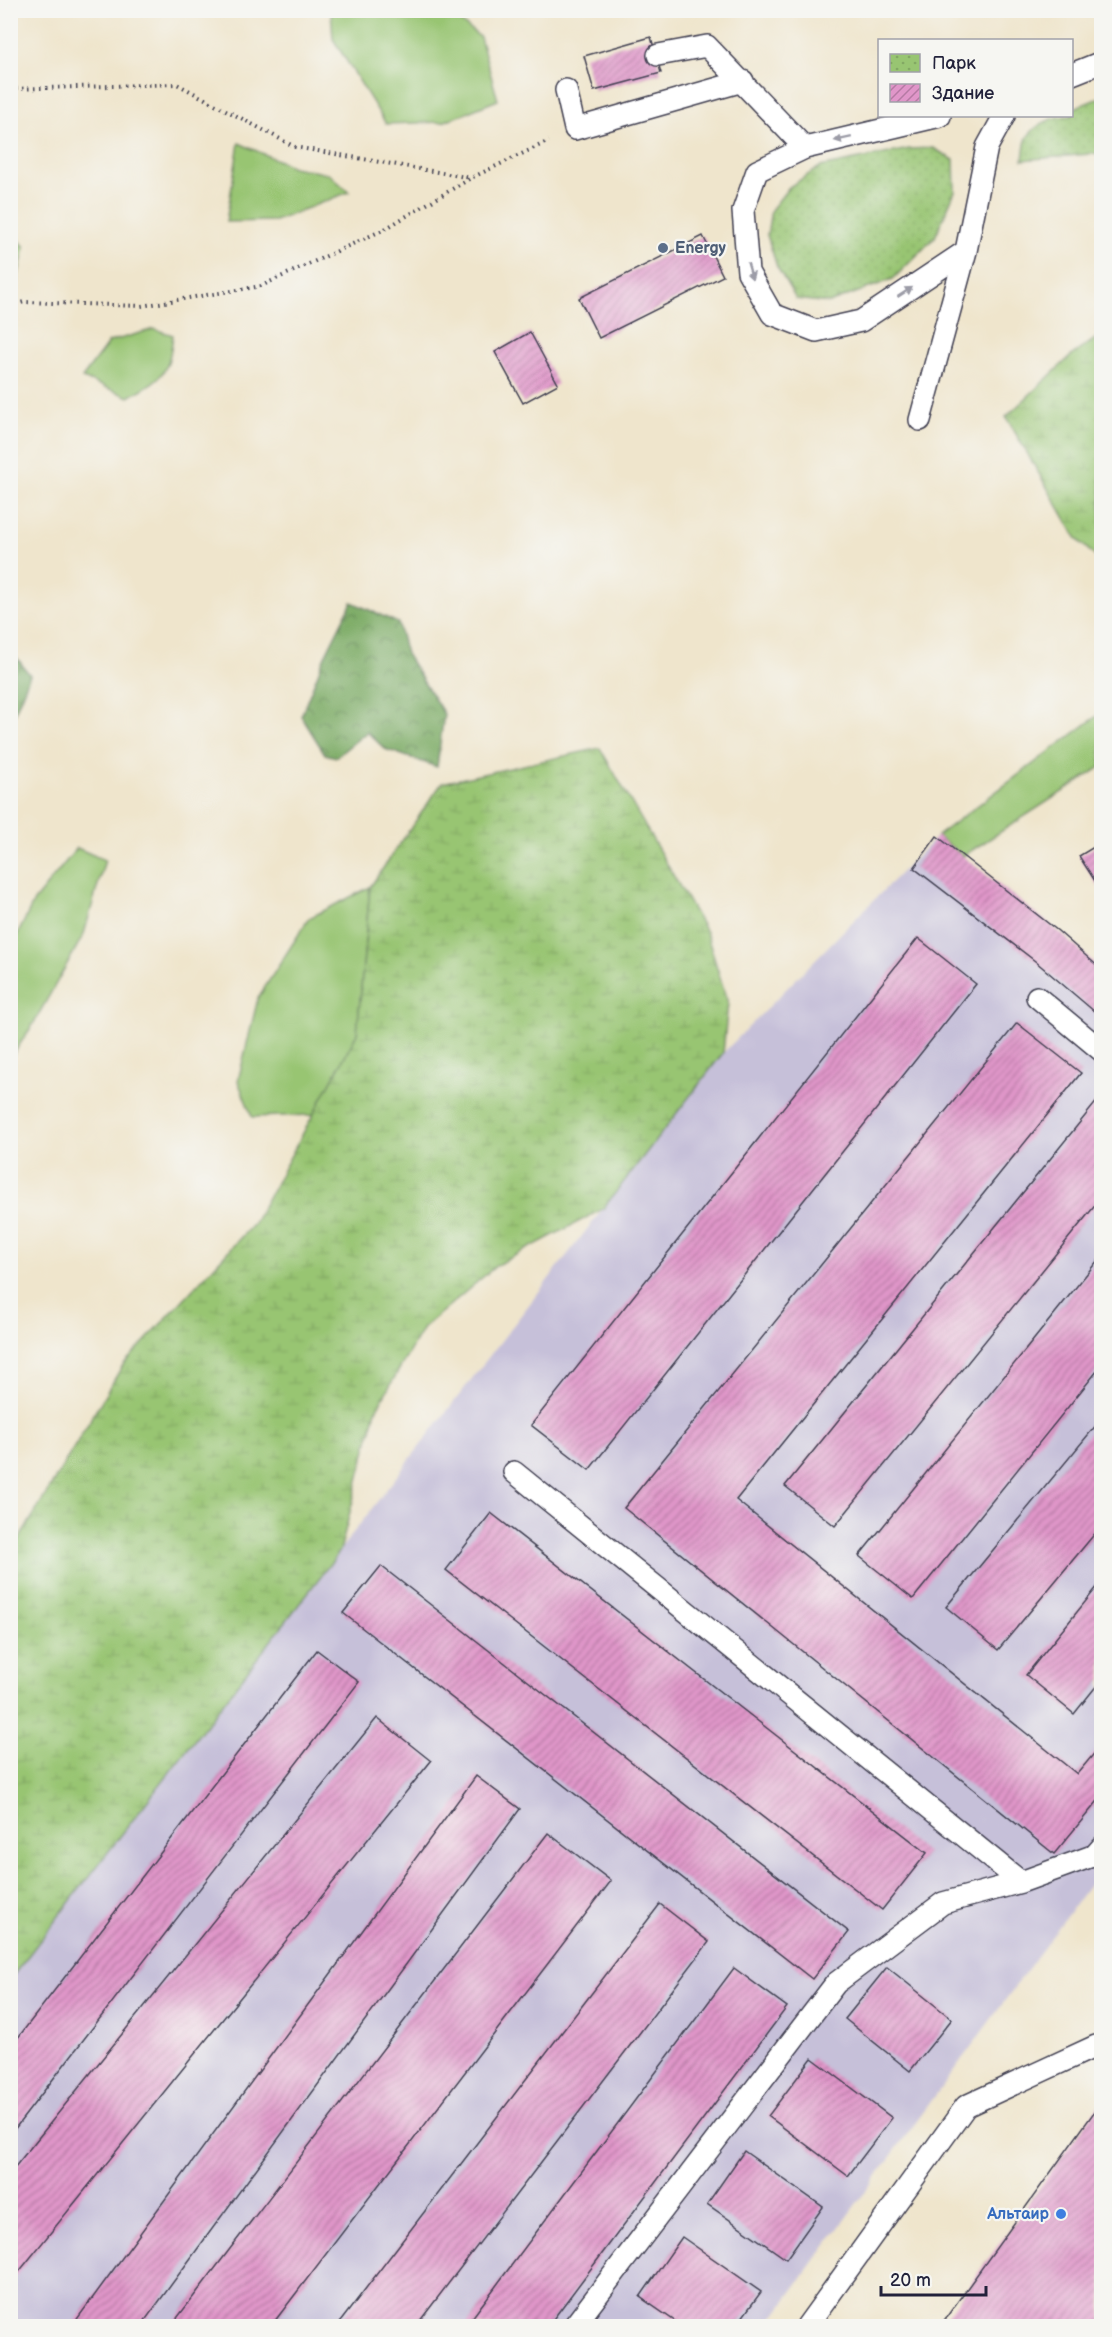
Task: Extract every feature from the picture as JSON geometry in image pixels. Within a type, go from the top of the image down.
[{"type":"lane","points":[[658,55],[707,46],[805,148]]},
{"type":"lane","points":[[1073,73],[1101,62]]},
{"type":"lane","points":[[566,90],[575,129],[743,81]]},
{"type":"lane","points":[[936,117],[805,148],[757,171],[743,211],[748,272],[772,314],[816,331],[861,321],[966,251]]},
{"type":"lane","points":[[920,420],[966,251],[987,147],[1003,117]]},
{"type":"lane","points":[[1037,997],[1101,1051]]},
{"type":"lane","points":[[514,1472],[1021,1882]]},
{"type":"lane","points":[[574,2326],[836,1983],[943,1903],[1021,1882],[1095,1855],[1101,1847]]},
{"type":"lane","points":[[807,2326],[966,2106],[1096,2046],[1101,2048]]},
{"type":"path","points":[[10,89],[177,84],[295,147],[471,178]]},
{"type":"path","points":[[10,306],[24,302],[141,306],[261,286],[383,230],[471,178],[575,129]]},
{"type":"shaded area","points":[[937,836],[1058,931],[1101,970],[1101,1869],[767,2326],[11,2326],[10,1978],[723,1053]]},
{"type":"green space","points":[[331,11],[447,11],[480,37],[498,100],[443,122],[386,124],[333,39]]},
{"type":"green space","points":[[1101,97],[1101,153],[1023,160],[1025,144],[1032,131],[1054,119],[1073,117],[1073,109]]},
{"type":"green space","points":[[239,143],[293,167],[329,174],[349,192],[275,221],[226,222]]},
{"type":"green space","points":[[933,148],[954,160],[955,191],[935,237],[893,279],[829,303],[796,299],[777,267],[767,235],[771,210],[789,187],[820,167],[909,149]]},
{"type":"green space","points":[[10,230],[25,247],[14,292],[11,292]]},
{"type":"green space","points":[[154,329],[173,335],[166,367],[162,374],[150,384],[129,397],[82,378],[109,342]]},
{"type":"green space","points":[[1101,335],[1101,562],[1077,539],[1006,417],[1072,355]]},
{"type":"green space","points":[[352,602],[398,623],[406,654],[444,714],[437,767],[385,749],[367,732],[336,757],[325,754],[301,716],[324,658]]},
{"type":"green space","points":[[13,653],[30,675],[11,722],[10,654]]},
{"type":"green space","points":[[1101,713],[1101,767],[963,856],[937,836]]},
{"type":"green space","points":[[600,748],[706,932],[728,1003],[723,1053],[603,1209],[497,1265],[423,1328],[376,1410],[340,1551],[11,1978],[11,1553],[123,1365],[254,1223],[357,1034],[370,887],[442,783]]},
{"type":"green space","points":[[77,848],[105,860],[84,934],[32,1026],[11,1057],[11,948],[34,901]]},
{"type":"green space","points":[[370,887],[357,1034],[313,1115],[252,1117],[238,1081],[258,998],[309,918]]},
{"type":"building","points":[[651,37],[661,73],[594,91],[584,56]]},
{"type":"building","points":[[703,236],[723,276],[599,338],[579,298]]},
{"type":"building","points":[[530,332],[558,384],[523,403],[495,352]]},
{"type":"building","points":[[937,836],[1058,931],[1102,970],[1102,1018],[1035,961],[914,868]]},
{"type":"building","points":[[1102,842],[1102,892],[1079,856]]},
{"type":"building","points":[[918,938],[976,984],[589,1470],[531,1425]]},
{"type":"building","points":[[1017,1023],[1081,1073],[736,1500],[1077,1774],[1102,1744],[1102,1796],[1054,1854],[624,1508]]},
{"type":"building","points":[[1102,1095],[1102,1197],[835,1526],[785,1486]]},
{"type":"building","points":[[1102,1255],[1102,1365],[913,1599],[859,1556]]},
{"type":"building","points":[[1102,1418],[1102,1525],[998,1650],[946,1607]]},
{"type":"building","points":[[491,1513],[927,1853],[882,1910],[446,1570]]},
{"type":"building","points":[[381,1566],[849,1932],[812,1979],[343,1613]]},
{"type":"building","points":[[1102,1581],[1102,1679],[1074,1714],[1026,1675]]},
{"type":"building","points":[[317,1650],[359,1682],[10,2135],[10,2048]]},
{"type":"building","points":[[377,1718],[431,1761],[10,2283],[10,2173]]},
{"type":"building","points":[[476,1776],[520,1809],[141,2326],[72,2326]]},
{"type":"building","points":[[548,1833],[611,1881],[271,2326],[171,2326]]},
{"type":"building","points":[[660,1904],[709,1942],[416,2326],[337,2326]]},
{"type":"building","points":[[887,1967],[952,2019],[910,2071],[845,2019]]},
{"type":"building","points":[[734,1968],[787,2007],[548,2326],[466,2326]]},
{"type":"building","points":[[812,2058],[892,2118],[848,2176],[768,2116]]},
{"type":"building","name":"Альтаир","points":[[1102,2101],[1102,2326],[940,2326]]},
{"type":"building","points":[[744,2151],[823,2207],[786,2259],[707,2204]]},
{"type":"building","points":[[682,2237],[761,2292],[736,2326],[682,2326],[640,2297]]},
{"type":"place","name":"Energy","points":[[663,248]]},
{"type":"place","name":"Альтаир","points":[[1061,2214]]}]
